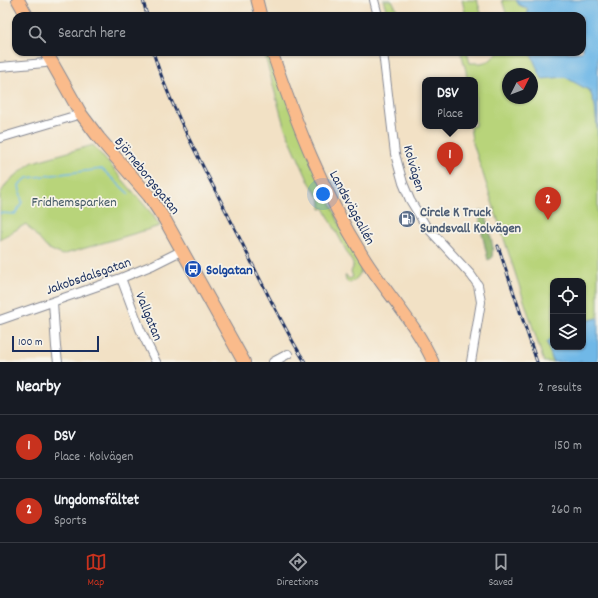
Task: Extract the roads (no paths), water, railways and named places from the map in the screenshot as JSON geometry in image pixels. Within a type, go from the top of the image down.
[{"type":"highway","points":[[18,0],[25,12]]},
{"type":"highway","name":"Björneborgsgatan","points":[[48,56],[81,114],[99,138],[149,196],[165,220],[244,362]]},
{"type":"main road","points":[[257,0],[260,12]]},
{"type":"main road","points":[[261,0],[263,12]]},
{"type":"main road","name":"Landsvägsallén","points":[[273,56],[304,140],[327,192],[366,262],[413,327],[426,347],[433,362]]},
{"type":"street","points":[[374,0],[377,12]]},
{"type":"street","points":[[0,67],[45,63],[48,56]]},
{"type":"street","name":"Kolvägen","points":[[383,56],[395,154],[403,183],[410,200],[426,226],[478,285],[480,302],[472,362]]},
{"type":"street","points":[[0,138],[81,114]]},
{"type":"street","name":"Jakobsdalsgatan","points":[[0,320],[121,278],[153,265],[183,250]]},
{"type":"street","name":"Vallgatan","points":[[121,278],[140,329],[156,362]]},
{"type":"street","points":[[53,302],[58,362]]},
{"type":"street","points":[[273,362],[288,354]]},
{"type":"water","points":[[516,0],[598,0],[598,136],[595,105],[590,91],[565,77],[542,79],[532,56],[586,56],[586,12],[528,12],[527,8],[519,5]]},
{"type":"water","points":[[598,318],[598,362],[553,362],[547,342],[550,340],[550,350],[586,350],[586,321]]},
{"type":"waterway","points":[[0,213],[15,214],[22,202],[19,185],[27,178],[102,169],[129,194]]},
{"type":"railway","points":[[143,0],[146,12]]},
{"type":"railway","points":[[154,56],[179,118],[276,311],[305,362]]},
{"type":"railway","points":[[498,246],[537,362]]},
{"type":"place","name":"DSV","points":[[450,175]]},
{"type":"place","name":"Circle K Truck Sundsvall Kolvägen","points":[[407,219]]},
{"type":"place","name":"Ungdomsfältet","points":[[548,220]]},
{"type":"place","name":"Solgatan","points":[[193,269]]},
{"type":"park label","name":"Fridhemsparken","points":[[74,201]]}]
